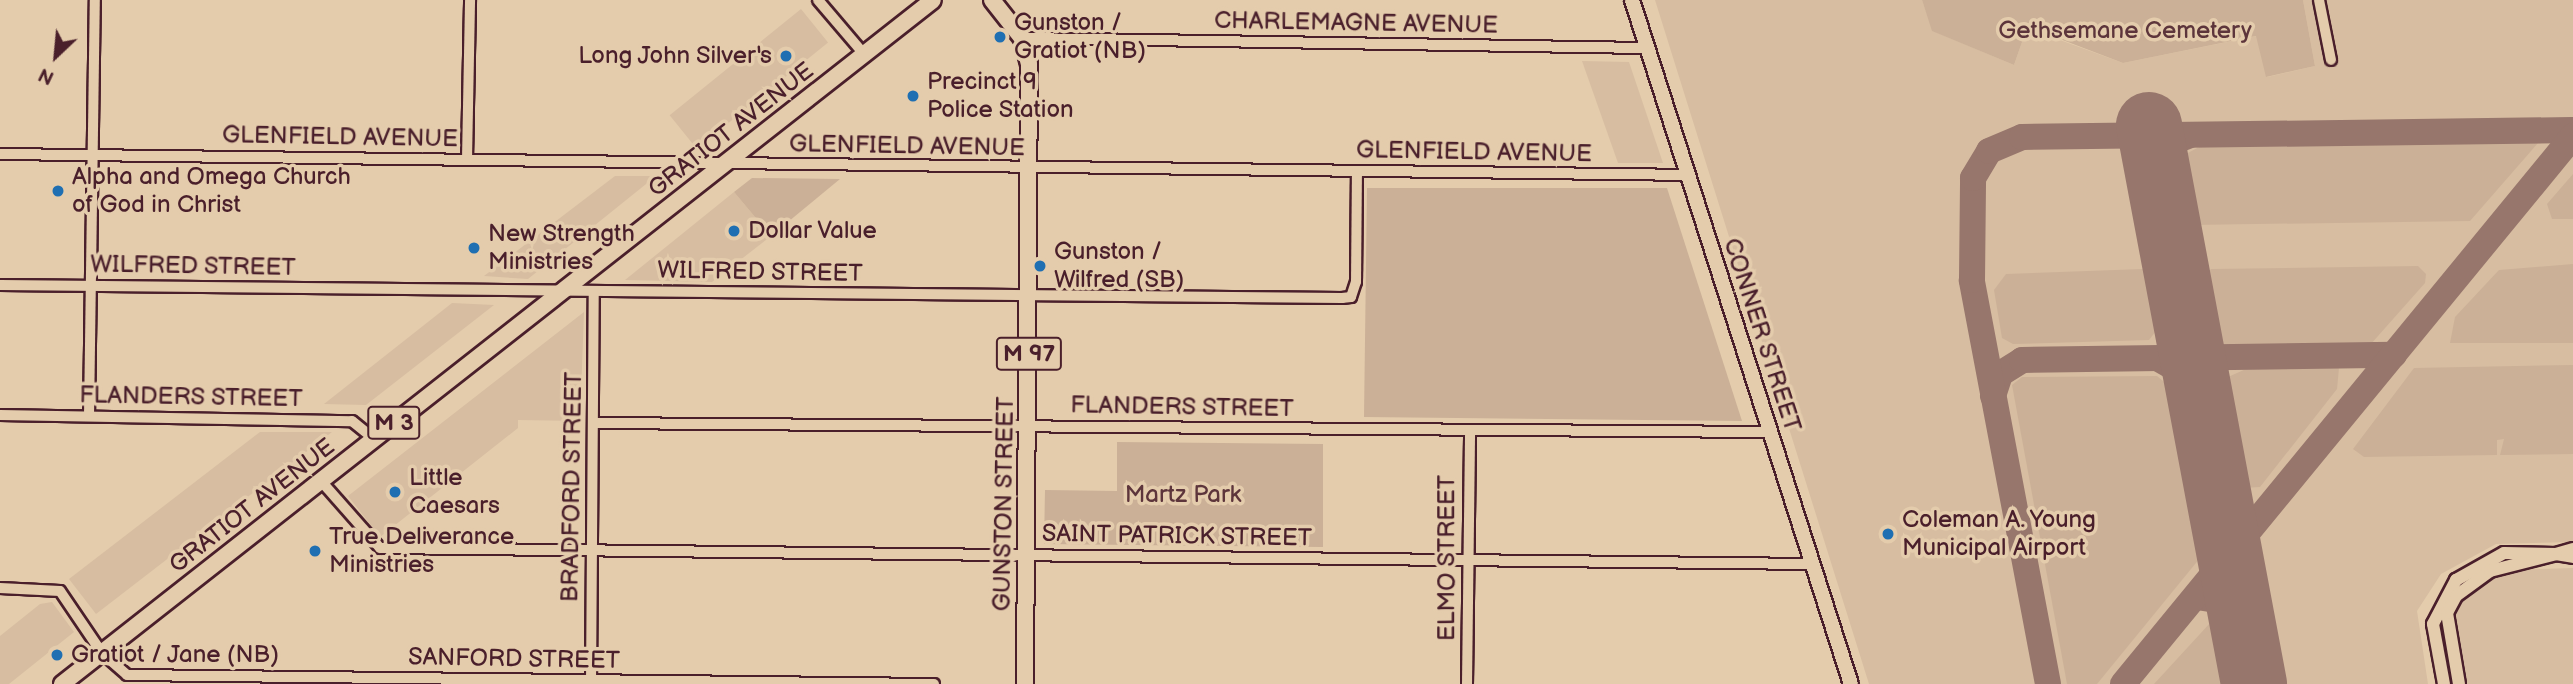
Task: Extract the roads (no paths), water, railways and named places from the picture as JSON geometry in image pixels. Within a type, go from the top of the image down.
[{"type":"main road","name":"GRATIOT AVENUE","points":[[62,684],[933,0]]},
{"type":"main road","name":"GUNSTON STREET","points":[[992,0],[1021,38],[1029,64],[1025,684]]},
{"type":"main road","name":"CONNER STREET","points":[[1632,0],[1850,684]]},
{"type":"street","points":[[89,416],[95,0]]},
{"type":"street","points":[[467,159],[470,0]]},
{"type":"street","points":[[818,0],[864,54]]},
{"type":"street","points":[[2319,0],[2331,60]]},
{"type":"street","name":"CHARLEMAGNE AVENUE","points":[[1021,38],[1647,48]]},
{"type":"street","name":"GLENFIELD AVENUE","points":[[0,154],[727,162],[1030,169],[1688,175]]},
{"type":"street","name":"WILFRED STREET","points":[[0,285],[1029,297],[1350,297],[1357,172]]},
{"type":"street","name":"BRADFORD STREET","points":[[591,682],[594,291]]},
{"type":"street","name":"FLANDERS STREET","points":[[0,415],[352,421],[374,439]]},
{"type":"street","name":"FLANDERS STREET","points":[[594,424],[1769,432]]},
{"type":"street","name":"ELMO STREET","points":[[1467,684],[1469,432]]},
{"type":"street","name":"SAINT PATRICK STREET","points":[[321,481],[380,548],[1812,564]]},
{"type":"street","points":[[2444,684],[2433,624],[2450,588],[2493,556],[2573,549]]},
{"type":"street","points":[[2459,684],[2447,613],[2456,596],[2490,571],[2552,552],[2573,557]]},
{"type":"street","name":"SANFORD STREET","points":[[0,588],[60,591],[102,653],[120,673],[146,680],[934,684]]},
{"type":"place","name":"Gunston / Gratiot (NB)","points":[[1000,37]]},
{"type":"place","name":"Long John Silver's","points":[[786,56]]},
{"type":"place","name":"Precinct 9 Police Station","points":[[913,96]]},
{"type":"place","name":"Alpha and Omega Church of God in Christ","points":[[58,191]]},
{"type":"place","name":"Dollar Value","points":[[734,231]]},
{"type":"place","name":"New Strength Ministries","points":[[474,248]]},
{"type":"place","name":"Gunston / Wilfred (SB)","points":[[1040,266]]},
{"type":"place","name":"Little Caesars","points":[[395,492]]},
{"type":"place","name":"Coleman A. Young Municipal Airport","points":[[1888,534]]},
{"type":"place","name":"True Deliverance Ministries","points":[[315,551]]},
{"type":"place","name":"Gratiot / Jane (NB)","points":[[57,655]]},
{"type":"park label","name":"Gethsemane Cemetery","points":[[2125,31]]},
{"type":"park label","name":"Martz Park","points":[[1183,495]]}]
